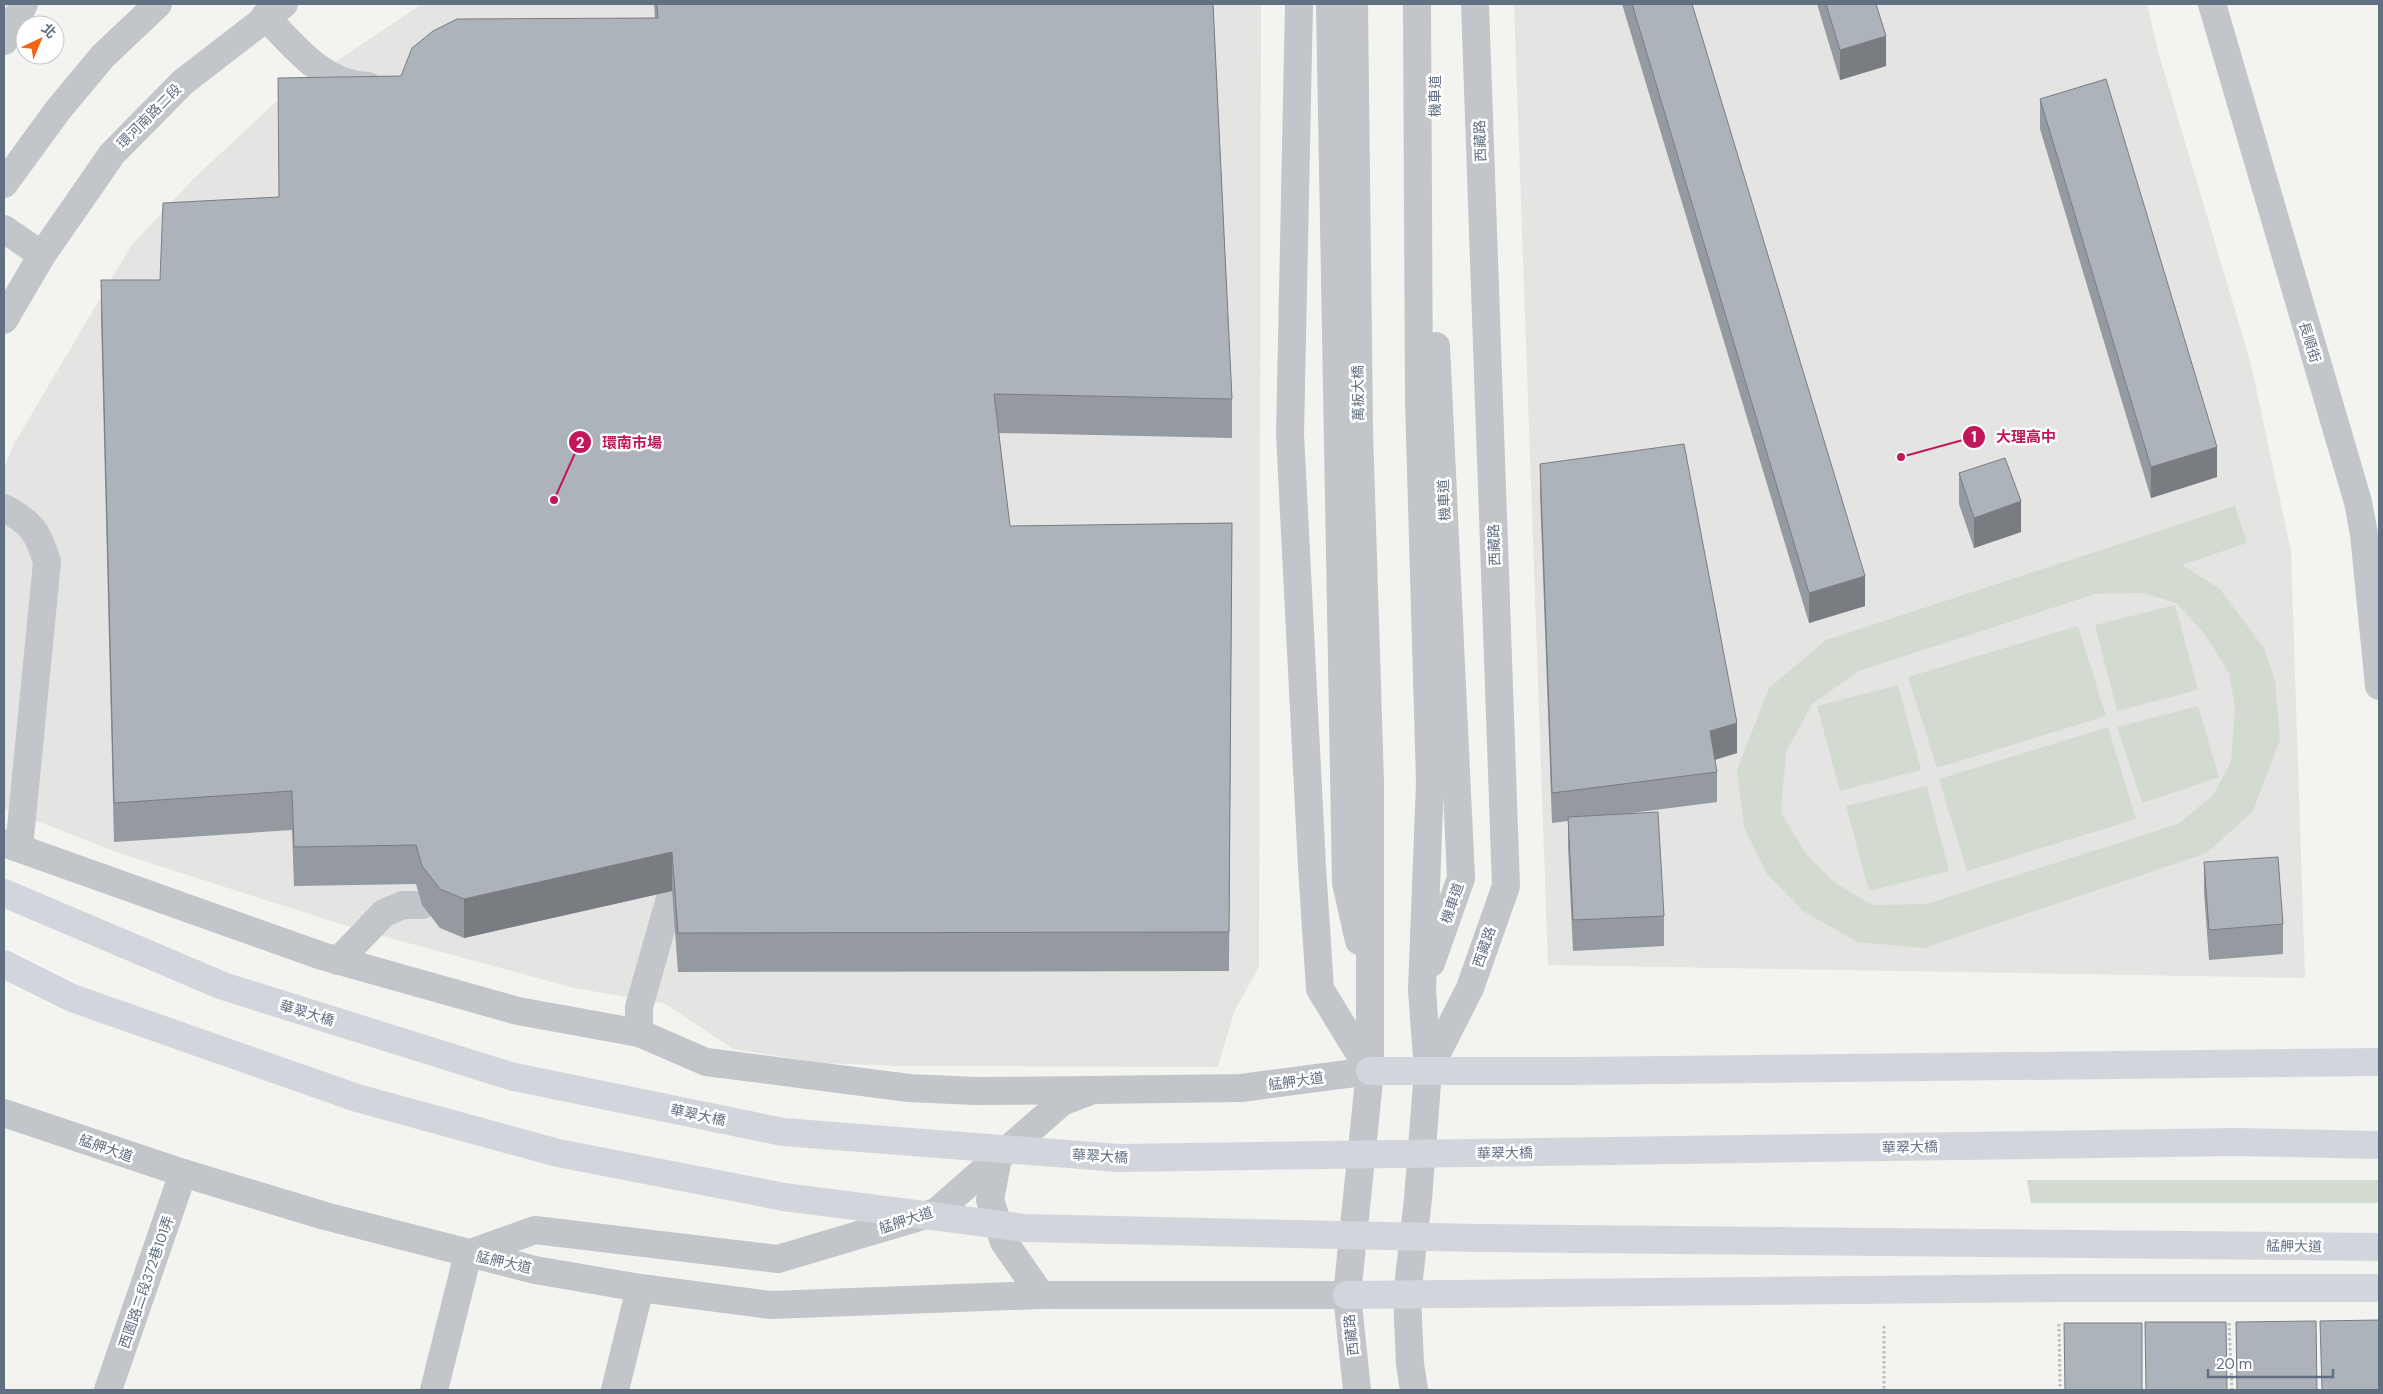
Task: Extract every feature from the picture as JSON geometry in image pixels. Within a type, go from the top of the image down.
[{"type":"main road","name":"華翠大橋","points":[[4,893],[223,986],[510,1076],[782,1132],[1119,1158],[2236,1142],[2379,1145]]},
{"type":"main road","name":"艋舺大道","points":[[4,964],[72,998],[357,1098],[558,1153],[784,1197],[1025,1228],[1479,1238],[2379,1247]]},
{"type":"main road","points":[[1370,1071],[2379,1062]]},
{"type":"main road","points":[[1347,1295],[1407,1296],[1521,1292],[2060,1288],[2379,1288]]},
{"type":"street","points":[[4,41],[24,4]]},
{"type":"street","points":[[4,184],[58,110],[103,56],[158,4]]},
{"type":"street","points":[[1299,4],[1290,434],[1320,988],[1370,1071]]},
{"type":"street","points":[[1330,4],[1357,782]]},
{"type":"street","name":"萬板大橋","points":[[1354,4],[1358,430],[1357,782]]},
{"type":"street","name":"西藏路","points":[[1414,1390],[1410,1364],[1407,1296],[1418,1199],[1428,1071],[1422,990],[1430,782],[1419,401],[1418,4]]},
{"type":"street","name":"機車道","points":[[1422,990],[1461,878],[1436,353],[1433,4]]},
{"type":"street","name":"西藏路","points":[[1428,1071],[1470,988],[1506,886],[1475,4]]},
{"type":"street","name":"長順街","points":[[2212,4],[2358,502],[2371,532],[2379,686]]},
{"type":"street","points":[[275,10],[312,64],[335,78],[363,86],[392,87]]},
{"type":"street","name":"環河南路二段","points":[[4,320],[42,255],[112,154],[183,82],[275,10]]},
{"type":"street","points":[[4,229],[42,255]]},
{"type":"street","points":[[4,508],[22,518],[39,536],[47,562],[11,846],[338,961],[518,1011],[639,1033],[706,1062],[777,1073],[909,1088],[976,1092],[1093,1090]]},
{"type":"street","name":"西藏路","points":[[1357,782],[1370,991],[1370,1071],[1347,1295],[1357,1390]]},
{"type":"street","points":[[639,1033],[639,1007],[672,891]]},
{"type":"street","points":[[338,961],[384,913],[403,905],[422,905]]},
{"type":"street","name":"艋舺大道","points":[[468,1254],[535,1230],[778,1259],[936,1212],[1062,1102],[1093,1090],[1241,1088],[1370,1071]]},
{"type":"street","name":"艋舺大道","points":[[4,1113],[183,1174],[325,1216],[535,1270],[640,1288],[770,1305],[1041,1295],[1347,1295]]},
{"type":"street","points":[[998,1158],[990,1200],[1004,1242],[1041,1295]]},
{"type":"street","name":"西園路二段372巷101弄","points":[[108,1390],[183,1174]]},
{"type":"street","points":[[434,1390],[468,1254]]},
{"type":"street","points":[[615,1390],[640,1288]]},
{"type":"path","points":[[2060,1288],[2060,1390]]},
{"type":"path","points":[[2227,1288],[2232,1390]]},
{"type":"path","points":[[1884,1290],[1884,1390]]},
{"type":"shaded area","points":[[422,4],[1261,4],[1259,967],[1234,1012],[1218,1067],[899,1066],[823,1063],[733,1049],[664,1003],[574,988],[353,928],[119,853],[4,808],[4,468],[14,444],[131,246],[193,179],[276,102]]},
{"type":"shaded area","points":[[1514,4],[2147,4],[2158,51],[2251,364],[2291,551],[2305,978],[1548,965]]},
{"type":"shaded area","points":[[2235,506],[2247,543],[2182,565],[2220,589],[2264,648],[2275,680],[2280,740],[2253,811],[2207,853],[1924,948],[1857,942],[1803,911],[1767,874],[1744,827],[1737,770],[1769,688],[1826,640]],"holes":[[[2144,593],[2176,603],[2204,633],[2229,673],[2235,708],[2231,762],[2213,795],[2178,824],[1926,904],[1872,905],[1834,882],[1807,855],[1781,813],[1786,752],[1812,704],[1859,671],[2095,594]]]},
{"type":"shaded area","points":[[2175,605],[2198,690],[2117,711],[2095,625]]},
{"type":"shaded area","points":[[2078,626],[2106,716],[1937,768],[1908,677]]},
{"type":"shaded area","points":[[1898,685],[1921,770],[1840,791],[1817,706]]},
{"type":"shaded area","points":[[2198,706],[2219,777],[2142,803],[2117,727]]},
{"type":"shaded area","points":[[2108,727],[2136,819],[1967,871],[1939,779]]},
{"type":"shaded area","points":[[1927,786],[1949,871],[1869,891],[1846,806]]},
{"type":"shaded area","points":[[2027,1180],[2379,1180],[2379,1203],[2031,1203]]},
{"type":"building","points":[[657,4],[1213,4],[1232,399],[994,394],[1010,526],[1232,523],[1229,932],[678,933],[672,852],[464,899],[440,889],[422,866],[416,845],[294,847],[292,791],[114,803],[101,280],[160,280],[163,203],[279,197],[278,78],[401,76],[412,48],[433,31],[457,19],[658,18]]},
{"type":"building","points":[[1632,4],[1692,4],[1865,576],[1809,593]]},
{"type":"building","points":[[1826,4],[1876,4],[1886,36],[1840,50]]},
{"type":"building","points":[[2106,79],[2217,447],[2151,467],[2040,99]]},
{"type":"building","points":[[1684,444],[1737,723],[1710,731],[1717,772],[1552,793],[1540,464]]},
{"type":"building","points":[[2005,458],[2021,501],[1974,518],[1959,473]]},
{"type":"building","points":[[1658,812],[1664,916],[1573,920],[1568,817]]},
{"type":"building","points":[[2278,857],[2283,924],[2209,930],[2204,862]]},
{"type":"building","points":[[2379,1320],[2379,1390],[2322,1390],[2320,1321]]},
{"type":"building","points":[[2316,1321],[2317,1390],[2237,1390],[2236,1322]]},
{"type":"building","points":[[2145,1322],[2226,1322],[2227,1390],[2146,1390]]},
{"type":"building","points":[[2064,1323],[2142,1323],[2142,1390],[2065,1390]]},
{"type":"place","name":"大理高中","points":[[1901,457]]},
{"type":"place","name":"環南市場","points":[[554,500]]}]
